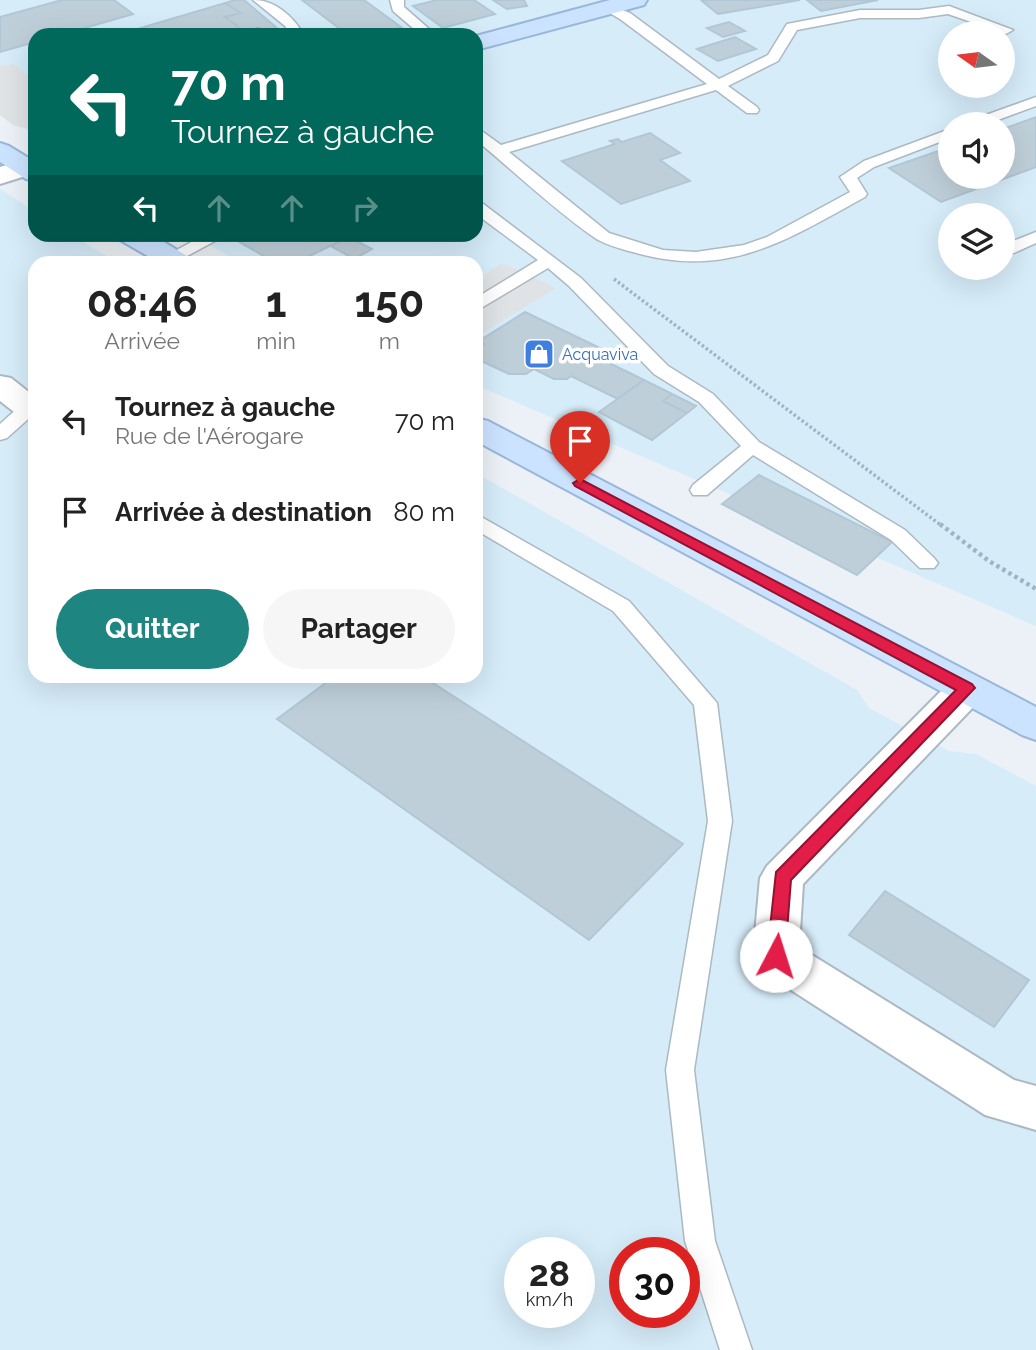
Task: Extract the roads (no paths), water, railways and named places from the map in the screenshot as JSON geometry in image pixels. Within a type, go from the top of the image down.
[{"type":"main road","points":[[483,41],[636,0]]},
{"type":"main road","points":[[0,151],[28,167]]},
{"type":"main road","points":[[143,242],[166,256]]},
{"type":"main road","points":[[483,432],[1036,725]]},
{"type":"street","points":[[0,176],[28,170]]},
{"type":"street","points":[[0,385],[15,413]]},
{"type":"street","points":[[967,688],[782,878],[776,956],[1002,1099],[1036,1108]]},
{"type":"lane","points":[[260,0],[293,28]]},
{"type":"lane","points":[[397,0],[398,8],[421,28]]},
{"type":"lane","points":[[608,8],[625,16],[752,110]]},
{"type":"lane","points":[[499,150],[718,85],[773,58],[792,27],[818,20],[860,14],[919,14],[949,10],[980,21]]},
{"type":"lane","points":[[1006,112],[1036,101]]},
{"type":"lane","points":[[483,137],[603,236],[663,255],[696,257],[747,250],[773,241],[859,194],[848,177],[869,164],[938,138]]},
{"type":"lane","points":[[483,211],[575,282],[661,370],[706,398],[752,446],[898,535],[927,563]]},
{"type":"lane","points":[[1015,246],[1036,237]]},
{"type":"lane","points":[[180,256],[206,242]]},
{"type":"lane","points":[[483,302],[548,260]]},
{"type":"lane","points":[[0,434],[15,413]]},
{"type":"lane","points":[[700,490],[752,446]]},
{"type":"lane","points":[[483,525],[621,606],[705,704],[720,821],[680,1070],[701,1241],[736,1350]]},
{"type":"place","name":"Acquaviva","points":[[539,354]]}]
